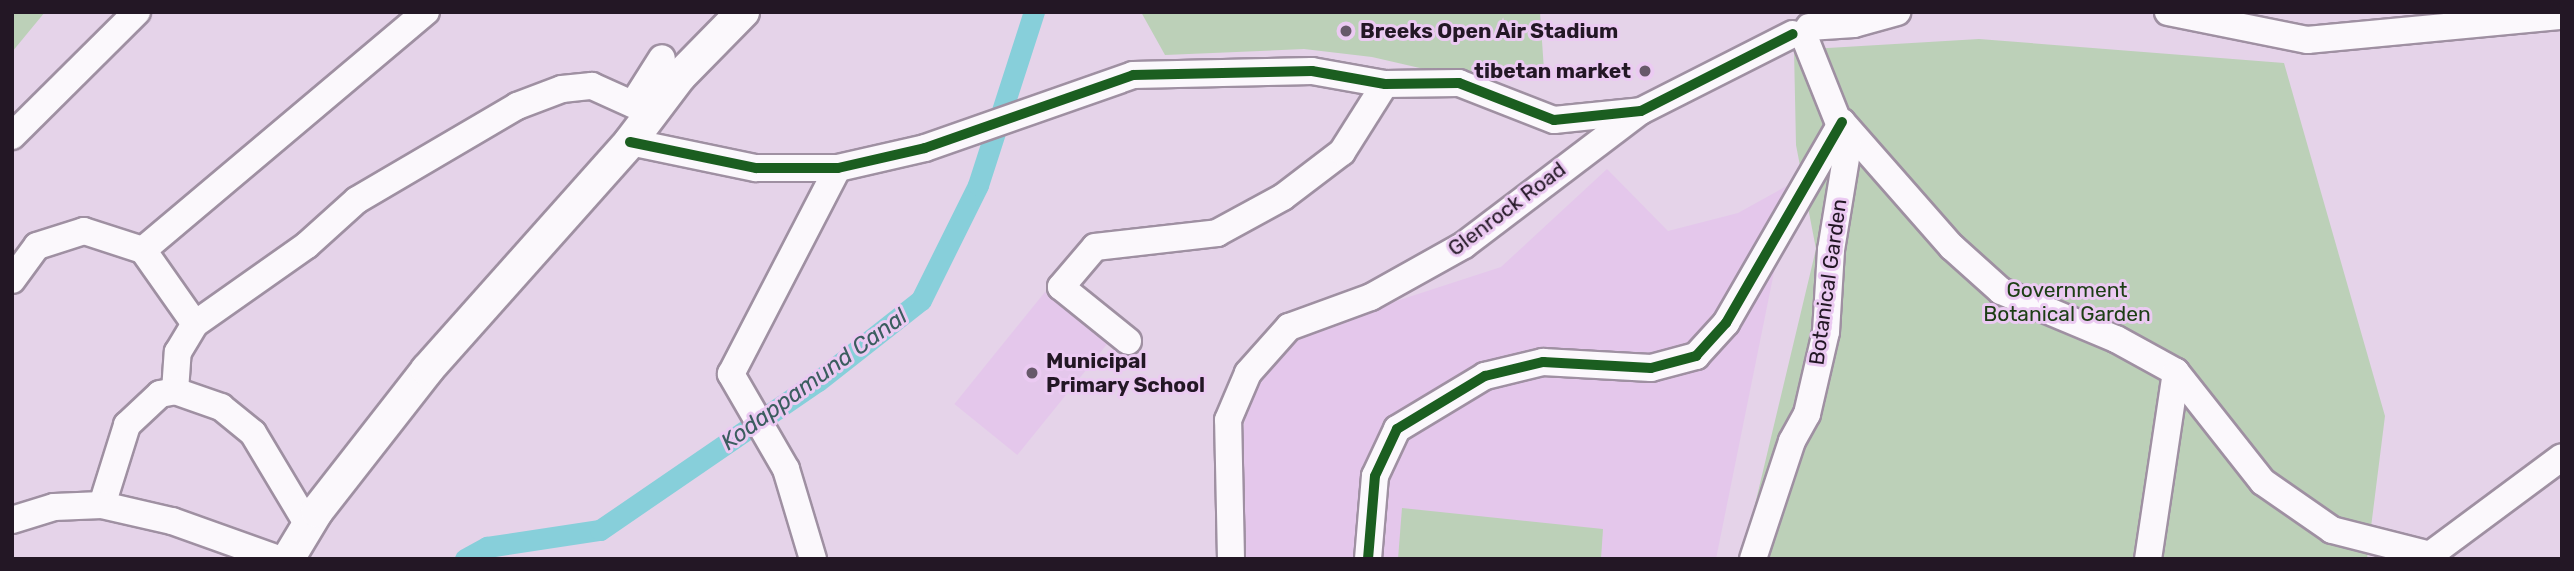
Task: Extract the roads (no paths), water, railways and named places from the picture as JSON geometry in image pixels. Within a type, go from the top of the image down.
[{"type":"main road","points":[[288,559],[308,525],[428,370],[630,142],[643,108],[743,12]]},
{"type":"street","points":[[12,136],[137,12]]},
{"type":"street","points":[[143,250],[426,12]]},
{"type":"street","points":[[630,142],[756,168],[838,169],[925,148],[1133,75],[1312,71],[1385,84],[1459,83],[1554,120],[1641,111],[1798,26],[1854,24],[1897,12]]},
{"type":"street","points":[[2168,12],[2307,40],[2459,29],[2562,16]]},
{"type":"street","name":"Botanical Garden","points":[[1753,559],[1791,441],[1807,414],[1826,331],[1831,250],[1848,146],[1842,122],[1798,26]]},
{"type":"street","points":[[175,390],[178,352],[195,324],[307,245],[357,201],[517,106],[562,89],[592,86],[643,108],[662,58]]},
{"type":"street","points":[[1128,341],[1061,287],[1095,247],[1217,233],[1283,197],[1342,152],[1385,84]]},
{"type":"street","name":"Glenrock Road","points":[[1231,559],[1228,420],[1248,373],[1289,327],[1371,297],[1464,245],[1641,111]]},
{"type":"street","points":[[1368,559],[1375,476],[1397,429],[1485,376],[1543,362],[1651,368],[1696,356],[1727,323],[1842,122]]},
{"type":"street","name":"Botanical Garden","points":[[1842,122],[1952,247],[2001,291],[2116,339],[2176,372]]},
{"type":"street","points":[[813,559],[786,469],[731,374],[838,169]]},
{"type":"street","points":[[12,280],[37,246],[84,231],[143,250],[195,324]]},
{"type":"street","points":[[2176,372],[2263,482],[2332,530],[2430,555],[2562,457]]},
{"type":"street","points":[[2148,559],[2176,372]]},
{"type":"street","points":[[102,506],[127,425],[160,394],[175,390],[221,407],[253,433],[308,525]]},
{"type":"street","points":[[12,520],[54,507],[102,506],[172,521],[278,559]]},
{"type":"waterway","name":"Kodappamund Canal","points":[[465,559],[487,547],[600,530],[818,381],[921,300],[978,185],[1034,12]]},
{"type":"place","name":"Breeks Open Air Stadium","points":[[1346,31]]},
{"type":"place","name":"tibetan market","points":[[1645,71]]},
{"type":"place","name":"Municipal Primary School","points":[[1032,373]]},
{"type":"park label","name":"Government Botanical Garden","points":[[2067,302]]}]
